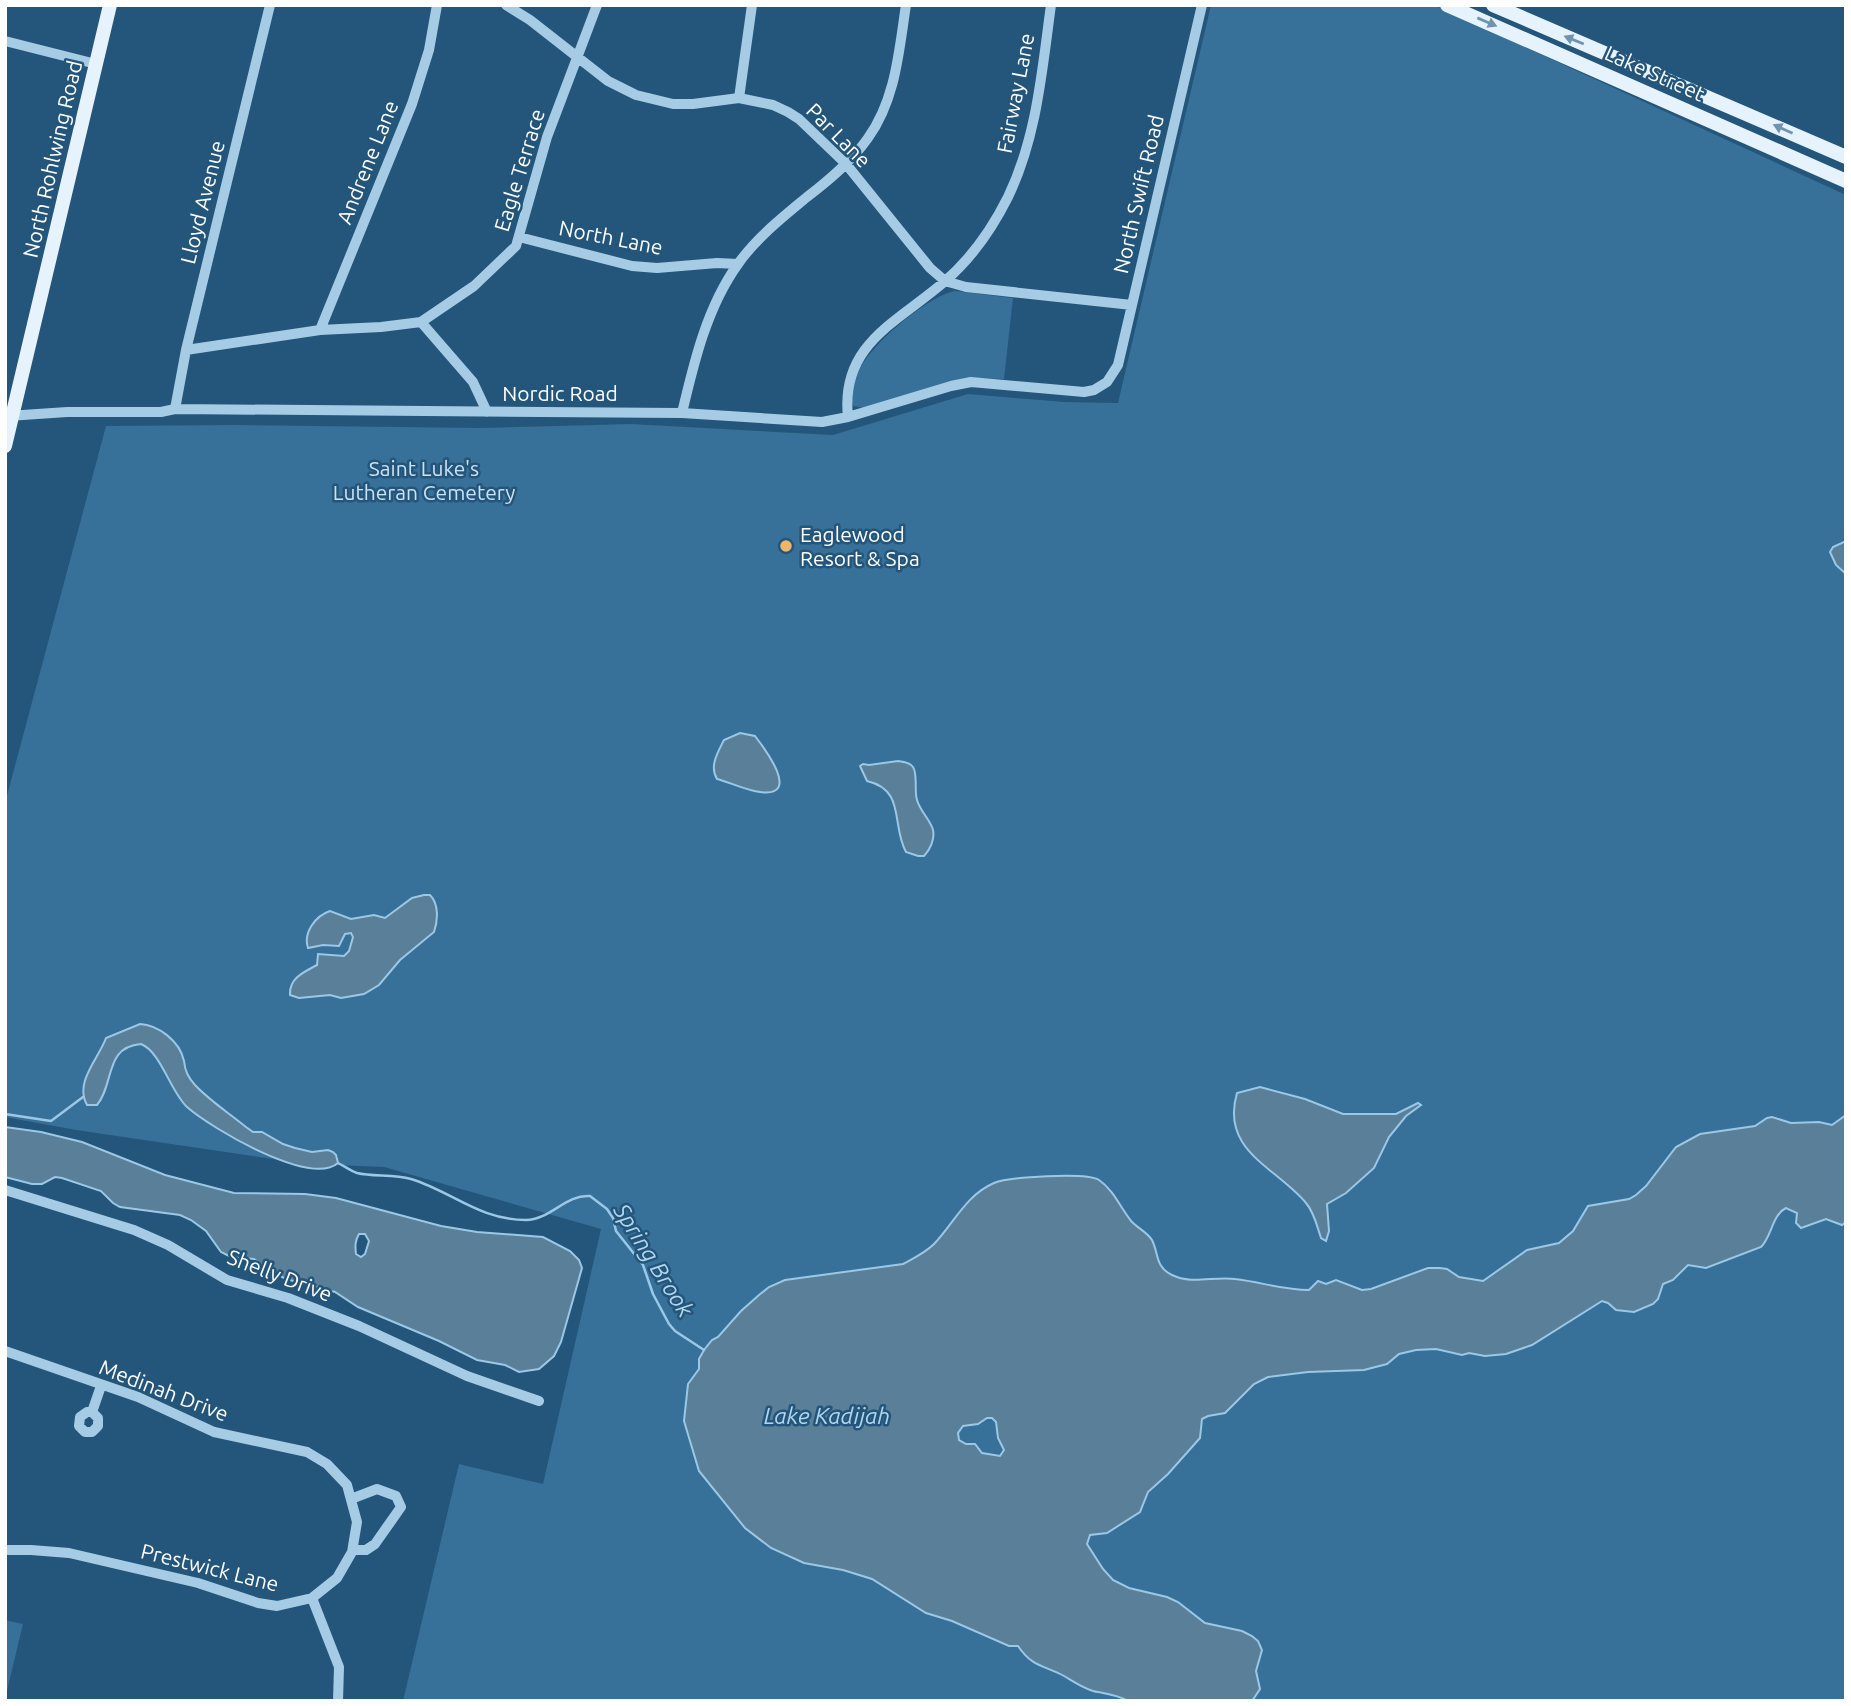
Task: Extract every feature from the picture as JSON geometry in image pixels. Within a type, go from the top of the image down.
[{"type":"main road","name":"North Rohlwing Road","points":[[5,446],[9,416],[110,5]]},
{"type":"main road","name":"Lake Street","points":[[1447,5],[1846,181]]},
{"type":"main road","name":"Lake Street","points":[[1493,5],[1846,157]]},
{"type":"street","name":"Lloyd Avenue","points":[[175,409],[186,350],[270,5]]},
{"type":"street","name":"Andrene Lane","points":[[320,330],[412,104],[429,50],[437,5]]},
{"type":"street","name":"Par Lane","points":[[506,5],[621,88],[656,102],[693,104],[739,98],[773,105],[788,112],[799,119],[846,164],[930,268],[945,281]]},
{"type":"street","name":"Eagle Terrace","points":[[186,350],[320,330],[421,322],[456,299],[490,271],[516,246],[547,137],[597,5]]},
{"type":"street","points":[[739,98],[752,5]]},
{"type":"street","points":[[682,413],[702,337],[738,264],[776,223],[846,164],[868,138],[887,100],[893,81],[906,5]]},
{"type":"street","name":"Fairway Lane","points":[[848,418],[847,393],[850,380],[868,346],[884,327],[945,281],[973,253],[1007,198],[1019,171],[1035,114],[1051,5]]},
{"type":"street","name":"North Swift Road","points":[[1101,386],[1112,377],[1118,365],[1202,5]]},
{"type":"street","points":[[5,41],[96,64]]},
{"type":"street","name":"North Lane","points":[[519,237],[632,266],[657,268],[738,264]]},
{"type":"street","points":[[945,281],[966,287],[1132,304]]},
{"type":"street","points":[[421,322],[473,382],[488,412]]},
{"type":"street","name":"Nordic Road","points":[[9,416],[67,412],[161,412],[175,409],[682,413],[809,422],[848,418],[951,386],[971,383],[1084,392],[1101,386]]},
{"type":"street","name":"Shelly Drive","points":[[5,1190],[134,1230],[168,1245],[227,1280],[289,1298],[359,1326],[500,1390],[540,1401]]},
{"type":"street","name":"Medinah Drive","points":[[5,1351],[138,1397],[214,1432],[307,1452],[327,1464],[342,1480]]},
{"type":"street","points":[[92,1412],[101,1385]]},
{"type":"street","name":"Prestwick Lane","points":[[5,1550],[69,1553],[198,1583],[258,1603],[287,1605],[312,1598],[337,1578],[346,1566],[353,1550],[357,1522],[342,1480]]},
{"type":"street","points":[[351,1499],[377,1489],[396,1496],[401,1507],[374,1544],[366,1550],[353,1550]]},
{"type":"street","points":[[312,1598],[337,1660],[340,1682],[338,1701]]},
{"type":"green space","name":"Saint Luke's Lutheran Cemetery","points":[[1211,5],[1434,5],[1846,195],[1846,1701],[403,1701],[459,1464],[543,1484],[601,1229],[384,1167],[307,1164],[5,1117],[5,803],[106,426],[480,428],[631,424],[833,435],[968,394],[1064,402],[1118,403]]},
{"type":"green space","points":[[955,291],[1013,298],[1004,379],[973,378],[865,408],[853,406],[850,392],[856,374],[868,356],[923,306]]},
{"type":"green space","points":[[5,1620],[23,1624],[5,1699]]},
{"type":"water","points":[[1846,541],[1846,574],[1836,565],[1830,552],[1833,547]]},
{"type":"water","points":[[740,733],[755,736],[772,761],[780,780],[778,788],[772,792],[755,791],[717,779],[714,764],[719,749],[724,740]]},
{"type":"water","points":[[898,761],[913,767],[917,800],[933,830],[931,844],[924,856],[906,852],[893,800],[879,786],[867,781],[860,766]]},
{"type":"water","points":[[430,895],[436,907],[434,932],[400,960],[379,985],[364,994],[341,998],[330,995],[299,998],[290,995],[295,980],[317,965],[318,954],[344,956],[349,951],[353,937],[351,933],[345,934],[339,946],[308,948],[309,931],[325,913],[330,911],[351,919],[374,915],[385,918],[412,898]]},
{"type":"water","points":[[140,1024],[154,1027],[167,1035],[182,1054],[187,1074],[195,1085],[253,1132],[262,1132],[295,1148],[312,1152],[328,1150],[336,1155],[338,1163],[324,1168],[306,1167],[284,1161],[217,1128],[187,1107],[175,1092],[160,1063],[148,1048],[141,1044],[121,1052],[112,1067],[103,1096],[97,1105],[87,1105],[83,1088],[85,1079],[106,1038]]},
{"type":"water","points":[[1260,1087],[1305,1099],[1343,1114],[1396,1114],[1418,1103],[1421,1105],[1406,1116],[1389,1137],[1374,1168],[1346,1193],[1327,1204],[1329,1231],[1326,1241],[1321,1238],[1306,1203],[1254,1156],[1243,1144],[1236,1130],[1234,1113],[1237,1093]]},
{"type":"water","name":"Lake Kadijah","points":[[1846,1115],[1846,1222],[1842,1225],[1826,1219],[1801,1228],[1796,1223],[1797,1213],[1786,1208],[1781,1211],[1761,1247],[1706,1268],[1688,1265],[1673,1280],[1663,1284],[1658,1299],[1653,1304],[1634,1312],[1616,1310],[1602,1301],[1532,1345],[1506,1354],[1462,1355],[1436,1349],[1416,1350],[1399,1354],[1387,1364],[1364,1370],[1268,1377],[1254,1384],[1225,1413],[1202,1419],[1200,1438],[1148,1492],[1140,1512],[1107,1533],[1090,1535],[1087,1544],[1113,1580],[1129,1588],[1167,1597],[1205,1623],[1242,1631],[1258,1641],[1262,1650],[1256,1671],[1260,1689],[1252,1701],[1128,1701],[1094,1691],[1034,1662],[1018,1646],[1009,1646],[952,1621],[926,1613],[872,1579],[843,1570],[804,1563],[771,1548],[745,1528],[699,1471],[684,1421],[688,1384],[699,1369],[699,1359],[704,1350],[741,1311],[769,1287],[785,1280],[903,1264],[934,1244],[961,1210],[984,1188],[994,1183],[1030,1177],[1064,1176],[1099,1180],[1113,1194],[1132,1222],[1150,1237],[1163,1268],[1180,1278],[1235,1279],[1309,1290],[1318,1281],[1326,1284],[1336,1280],[1362,1290],[1428,1268],[1447,1269],[1459,1277],[1483,1281],[1527,1250],[1559,1243],[1573,1231],[1588,1206],[1629,1199],[1636,1195],[1676,1147],[1700,1134],[1755,1126],[1772,1117],[1791,1123],[1819,1122],[1832,1125]],"holes":[[[992,1418],[996,1422],[998,1438],[1004,1450],[1000,1456],[982,1453],[975,1444],[966,1444],[959,1440],[958,1433],[963,1426]]]},
{"type":"water","points":[[5,1127],[41,1132],[82,1142],[165,1175],[234,1193],[305,1194],[336,1198],[441,1226],[477,1232],[543,1237],[570,1251],[579,1260],[582,1268],[561,1342],[554,1356],[539,1369],[519,1372],[505,1365],[477,1360],[358,1307],[335,1292],[286,1279],[254,1259],[231,1257],[221,1252],[206,1231],[180,1215],[120,1207],[101,1191],[62,1178],[55,1177],[42,1184],[32,1184],[5,1177]],"holes":[[[359,1234],[365,1234],[369,1241],[365,1254],[361,1257],[356,1254],[355,1246]]]},
{"type":"waterway","name":"Spring Brook","points":[[5,1114],[51,1121],[83,1097]]},
{"type":"waterway","name":"Spring Brook","points":[[338,1163],[357,1173],[411,1179],[480,1210],[509,1219],[535,1219],[573,1199],[590,1196],[607,1209],[613,1218],[616,1231],[643,1265],[653,1294],[669,1324],[704,1350]]},
{"type":"place","name":"Eaglewood Resort & Spa","points":[[786,546]]}]
